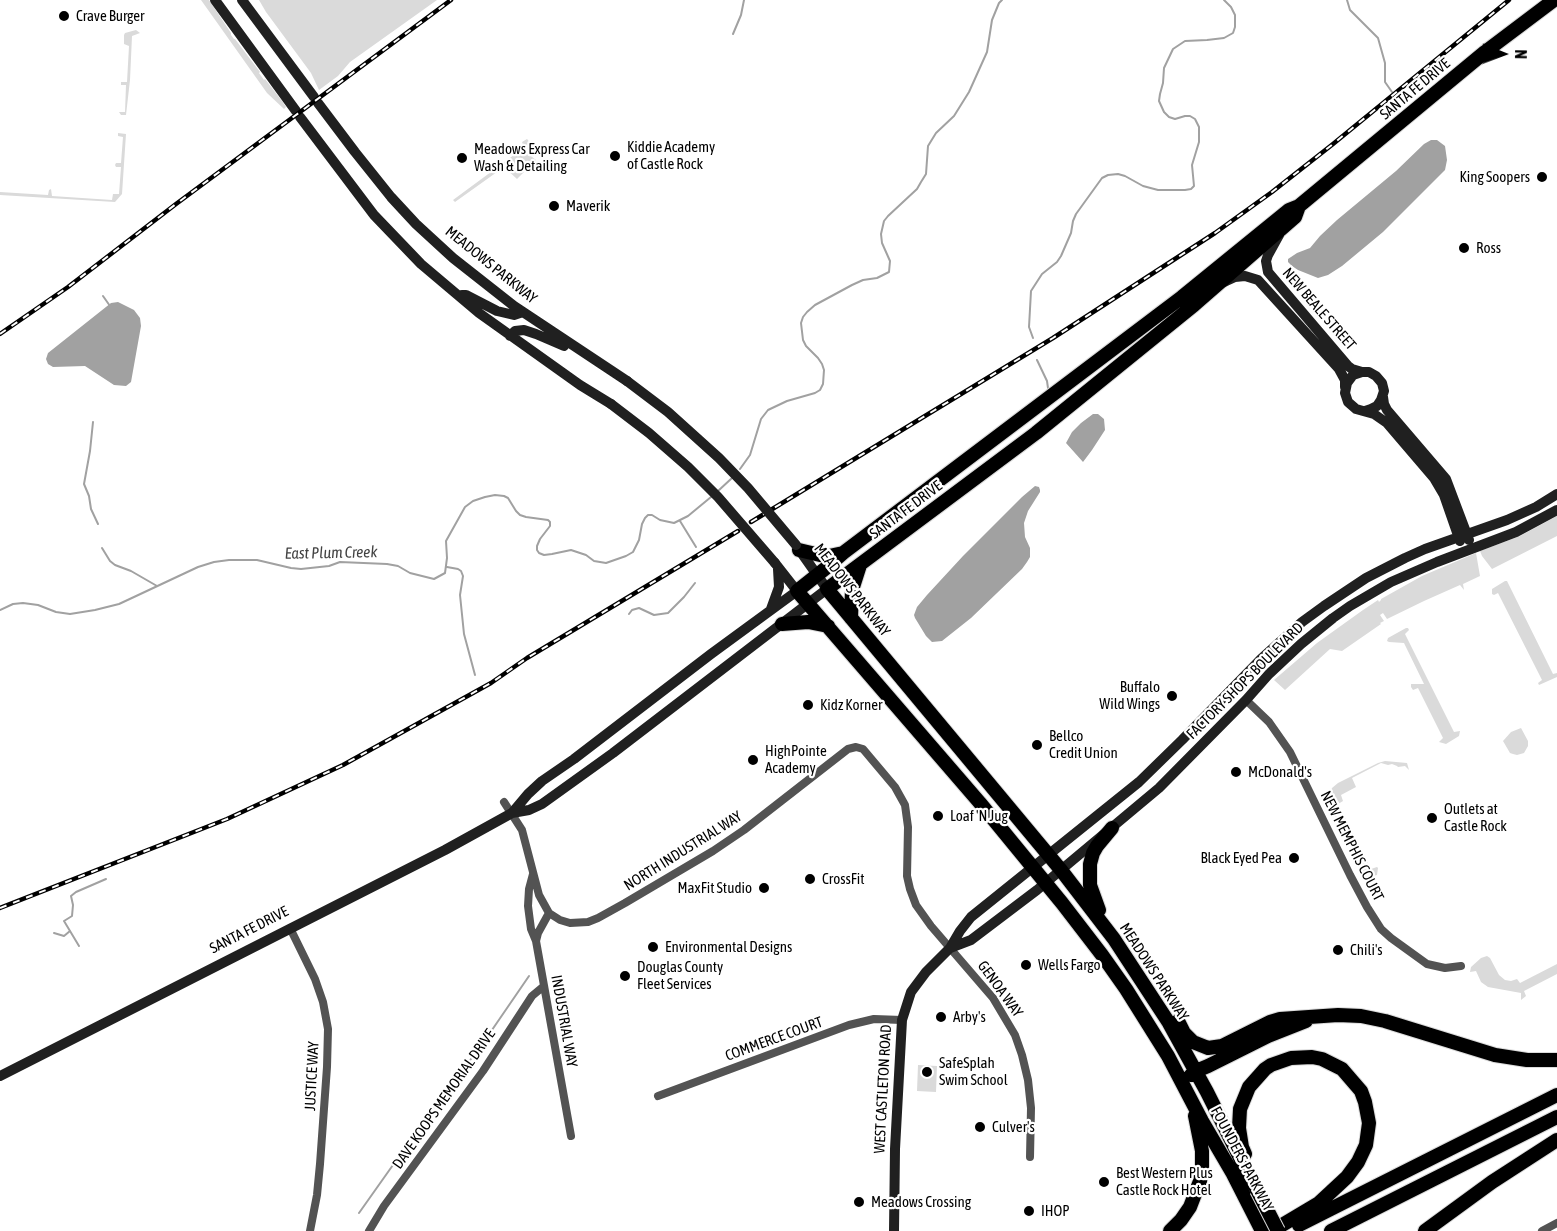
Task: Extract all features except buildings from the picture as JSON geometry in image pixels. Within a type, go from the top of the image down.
[{"type":"highway","name":"SANTA FE DRIVE","points":[[797,591],[843,553],[1173,304],[1289,210],[1299,206],[1490,48],[1554,0]]},
{"type":"highway","name":"SANTA FE DRIVE","points":[[827,589],[1036,433],[1214,288],[1286,226],[1295,217],[1299,206]]},
{"type":"highway","points":[[798,548],[829,556],[843,553]]},
{"type":"highway","points":[[851,618],[852,590],[860,564]]},
{"type":"highway","name":"MEADOWS PARKWAY","points":[[827,589],[1062,870],[1109,932],[1158,1005],[1196,1071],[1257,1190]]},
{"type":"highway","points":[[797,591],[1046,883],[1126,989],[1191,1098]]},
{"type":"highway","points":[[782,624],[808,622],[828,626]]},
{"type":"highway","points":[[1109,932],[1093,896],[1089,864],[1093,853],[1112,828]]},
{"type":"highway","points":[[1158,1005],[1175,1017],[1193,1042],[1208,1048],[1222,1046],[1270,1022],[1292,1017],[1348,1015],[1375,1018],[1495,1055],[1527,1060],[1557,1060]]},
{"type":"highway","points":[[1170,1231],[1190,1207],[1200,1181],[1202,1151],[1188,1080],[1190,1076],[1268,1036],[1319,1016]]},
{"type":"highway","points":[[1257,1190],[1242,1147],[1239,1128],[1240,1109],[1249,1087],[1265,1069],[1281,1060],[1291,1058],[1312,1057],[1332,1063],[1342,1069],[1361,1091],[1368,1112],[1368,1134],[1362,1154],[1347,1177],[1319,1203],[1272,1231]]},
{"type":"highway","points":[[1288,1231],[1557,1095]]},
{"type":"highway","name":"FOUNDERS PARKWAY","points":[[1191,1098],[1262,1231]]},
{"type":"highway","points":[[1330,1231],[1557,1117]]},
{"type":"highway","points":[[1425,1231],[1492,1182],[1557,1140]]},
{"type":"highway","points":[[1350,1231],[1394,1208],[1426,1183]]},
{"type":"highway","name":"FOUNDERS PARKWAY","points":[[1257,1190],[1278,1231]]},
{"type":"main road","points":[[215,0],[374,214],[415,258],[479,313],[649,433],[718,497],[797,591]]},
{"type":"main road","name":"MEADOWS PARKWAY","points":[[242,0],[377,180],[416,224],[470,273],[523,312],[627,381],[676,418],[720,458],[748,488],[798,548],[827,589]]},
{"type":"main road","name":"NEW BEALE STREET","points":[[1286,226],[1268,255],[1266,261],[1268,273],[1348,366],[1362,372]]},
{"type":"main road","name":"NEW BEALE STREET","points":[[1214,288],[1235,277],[1245,276],[1258,280],[1339,369],[1345,380],[1345,387]]},
{"type":"main road","points":[[455,294],[466,295],[497,311],[514,315],[523,312]]},
{"type":"main road","points":[[510,336],[514,331],[524,330],[564,346],[573,346]]},
{"type":"main road","points":[[1463,536],[1434,478],[1386,423],[1374,414],[1350,405],[1345,387],[1358,373],[1372,374],[1379,379],[1383,387],[1387,410],[1446,479],[1468,550]]},
{"type":"main road","points":[[1365,411],[1374,408],[1383,397]]},
{"type":"main road","name":"FACTORY SHOPS BOULEVARD","points":[[950,948],[971,917],[1139,782],[1261,659],[1302,622],[1383,568],[1425,549],[1518,515],[1557,494]]},
{"type":"main road","name":"FACTORY SHOPS BOULEVARD","points":[[950,948],[971,940],[1046,883],[1159,788],[1285,659],[1350,606],[1400,578],[1516,532],[1557,510]]},
{"type":"main road","points":[[771,609],[779,587],[777,566]]},
{"type":"main road","name":"SANTA FE DRIVE","points":[[0,1076],[445,850],[512,813],[535,808],[560,792],[827,589]]},
{"type":"main road","name":"SANTA FE DRIVE","points":[[512,813],[542,781],[797,591]]},
{"type":"main road","name":"WEST CASTLETON ROAD","points":[[894,1231],[895,1149],[902,1020],[907,1000],[916,984],[950,948]]},
{"type":"street","name":"NEW MEMPHIS COURT","points":[[1246,700],[1269,722],[1290,752],[1367,908],[1381,929],[1427,964],[1445,968],[1461,966]]},
{"type":"street","name":"NORTH INDUSTRIAL WAY","points":[[549,913],[570,923],[588,922],[598,918],[713,851],[744,830],[841,754],[856,747],[867,753],[895,787],[903,801],[908,821],[906,868],[910,889],[924,918],[950,948]]},
{"type":"street","points":[[504,802],[522,830],[539,895],[549,913],[536,941]]},
{"type":"street","points":[[533,873],[528,906],[529,921],[536,941]]},
{"type":"street","name":"JUSTICE WAY","points":[[290,928],[315,979],[323,1002],[328,1029],[320,1164],[310,1231]]},
{"type":"street","name":"INDUSTRIAL WAY","points":[[536,941],[571,1136]]},
{"type":"street","name":"GENOA WAY","points":[[950,948],[993,998],[1015,1035],[1025,1066],[1030,1094],[1030,1157]]},
{"type":"street","name":"DAVE KOOPS MEMORIAL DRIVE","points":[[369,1231],[384,1206],[483,1071],[532,996],[544,986]]},
{"type":"street","name":"COMMERCE COURT","points":[[658,1095],[849,1025],[874,1019],[902,1020]]},
{"type":"street","points":[[1542,1231],[1557,1223]]},
{"type":"shaded area","points":[[201,0],[209,0],[231,35],[282,101],[286,107],[284,109],[267,93]]},
{"type":"shaded area","points":[[259,0],[437,0],[350,62],[338,76],[319,90],[311,73]]},
{"type":"shaded area","points":[[136,30],[140,33],[132,36],[126,115],[121,115],[119,112],[125,112],[126,85],[121,85],[121,82],[127,82],[129,46],[124,44],[124,35]]},
{"type":"shaded area","points":[[118,133],[126,134],[122,194],[115,202],[0,195],[0,192],[48,195],[51,189],[52,196],[112,200],[113,194],[119,194],[121,167],[115,165],[121,163],[123,137],[118,136]]},
{"type":"shaded area","points":[[527,139],[533,146],[527,150],[527,153],[536,160],[517,179],[504,167],[455,202],[453,200],[518,152],[522,153],[521,150],[524,147],[522,142]]},
{"type":"shaded area","points":[[1431,140],[1437,140],[1445,146],[1447,160],[1445,170],[1383,232],[1328,275],[1318,278],[1298,270],[1288,262],[1288,259],[1297,253],[1310,248],[1337,220]]},
{"type":"shaded area","points":[[118,302],[134,310],[140,318],[141,326],[131,382],[126,386],[114,385],[85,366],[53,367],[48,364],[46,359],[48,353],[111,303]]},
{"type":"shaded area","points":[[1093,414],[1098,414],[1104,419],[1105,430],[1083,462],[1066,443],[1072,432]]},
{"type":"shaded area","points":[[1035,486],[1039,487],[1040,492],[1028,511],[1024,523],[1025,537],[1030,548],[1030,557],[1027,562],[971,618],[942,641],[932,642],[915,618],[917,607],[963,556]]},
{"type":"shaded area","points":[[1557,516],[1557,536],[1492,569],[1482,556],[1480,551],[1520,536]]},
{"type":"shaded area","points":[[1476,553],[1480,576],[1463,584],[1464,590],[1460,585],[1387,619],[1383,613],[1380,615],[1384,621],[1381,624],[1342,651],[1330,649],[1285,690],[1274,680],[1317,643],[1378,600],[1379,602],[1422,576]]},
{"type":"shaded area","points":[[1505,581],[1553,674],[1557,673],[1557,677],[1539,685],[1538,683],[1542,680],[1498,593],[1492,594],[1492,589]]},
{"type":"shaded area","points":[[1406,628],[1409,630],[1405,634],[1454,732],[1460,731],[1459,736],[1446,744],[1439,742],[1443,738],[1418,688],[1413,690],[1411,687],[1411,684],[1424,684],[1404,643],[1387,641],[1388,638]]},
{"type":"shaded area","points":[[1521,728],[1528,741],[1528,746],[1524,753],[1517,755],[1510,753],[1503,741],[1511,732]]},
{"type":"shaded area","points":[[1385,761],[1407,763],[1409,770],[1405,766],[1398,767],[1381,763],[1352,778],[1356,787],[1341,795],[1343,801],[1338,804],[1371,869],[1378,868],[1377,875],[1368,877],[1330,807],[1329,796],[1332,788],[1338,783]]},
{"type":"shaded area","points":[[1487,956],[1505,980],[1517,979],[1520,983],[1557,964],[1557,974],[1524,991],[1526,996],[1521,1000],[1521,993],[1488,987],[1481,982],[1476,971],[1470,972],[1471,967]]},
{"type":"shaded area","name":"SafeSplah Swim School","points":[[918,1065],[937,1066],[936,1092],[917,1091]]},
{"type":"waterway","points":[[733,34],[744,0]]},
{"type":"waterway","name":"East Plum Creek","points":[[740,469],[750,455],[761,419],[768,410],[787,401],[815,393],[823,384],[822,364],[803,340],[801,323],[803,317],[815,305],[852,285],[889,272],[890,261],[882,243],[881,234],[884,221],[917,189],[926,174],[928,146],[936,133],[954,116],[969,92],[987,52],[992,20],[1002,0]]},
{"type":"waterway","points":[[1033,338],[1029,327],[1031,291],[1042,274],[1061,256],[1076,214],[1102,178],[1118,174],[1143,186],[1158,190],[1185,190],[1194,186],[1192,165],[1199,142],[1199,127],[1195,119],[1190,116],[1175,119],[1164,112],[1159,101],[1164,68],[1173,49],[1185,41],[1224,38],[1233,33],[1235,15],[1224,0]]},
{"type":"waterway","points":[[1347,0],[1350,10],[1378,38],[1385,63],[1385,82],[1392,92]]},
{"type":"waterway","points":[[1397,97],[1404,105]]},
{"type":"waterway","points":[[103,296],[110,306]]},
{"type":"waterway","points":[[1037,360],[1048,388]]},
{"type":"waterway","points":[[93,422],[84,484],[98,524]]},
{"type":"waterway","name":"East Plum Creek","points":[[718,491],[732,478]]},
{"type":"waterway","name":"East Plum Creek","points":[[0,610],[13,604],[23,603],[70,614],[95,610],[119,604],[198,567],[229,560],[257,560],[301,569],[329,566],[340,562],[387,564],[434,579],[445,573],[446,541],[465,507],[473,501],[495,495],[508,498],[520,515],[550,522],[550,526],[537,546],[539,553],[544,555],[571,550],[586,555],[594,561],[606,563],[633,552],[639,540],[642,524],[648,515],[674,523],[688,516],[711,497]]},
{"type":"waterway","points":[[680,521],[696,547]]},
{"type":"waterway","points":[[102,548],[115,565],[157,586]]},
{"type":"waterway","points":[[447,567],[458,569],[463,576],[460,595],[464,634],[475,675]]},
{"type":"waterway","points":[[629,614],[632,610],[639,608],[654,615],[668,613],[695,583]]},
{"type":"waterway","points":[[79,946],[64,921],[72,916],[71,896],[106,879]]},
{"type":"waterway","points":[[54,933],[64,936],[70,931]]},
{"type":"waterway","points":[[359,1213],[529,976]]},
{"type":"railway","points":[[0,334],[68,287],[451,0]]},
{"type":"railway","points":[[751,522],[1053,338],[1215,233],[1333,144],[1509,0]]},
{"type":"railway","points":[[0,908],[227,819],[343,765],[491,683],[527,658],[738,531]]},
{"type":"place","name":"Crave Burger","points":[[64,16]]},
{"type":"place","name":"Kiddie Academy of Castle Rock","points":[[615,156]]},
{"type":"place","name":"Meadows Express Car Wash & Detailing","points":[[462,158]]},
{"type":"place","name":"King Soopers","points":[[1542,177]]},
{"type":"place","name":"Maverik","points":[[554,206]]},
{"type":"place","name":"Ross","points":[[1464,248]]},
{"type":"place","name":"Buffalo Wild Wings","points":[[1172,696]]},
{"type":"place","name":"Kidz Korner","points":[[808,705]]},
{"type":"place","name":"Bellco Credit Union","points":[[1037,745]]},
{"type":"place","name":"HighPointe Academy","points":[[753,760]]},
{"type":"place","name":"McDonald's","points":[[1236,772]]},
{"type":"place","name":"Loaf 'N Jug","points":[[938,816]]},
{"type":"place","name":"Outlets at Castle Rock","points":[[1432,818]]},
{"type":"place","name":"Black Eyed Pea","points":[[1294,858]]},
{"type":"place","name":"CrossFit","points":[[810,879]]},
{"type":"place","name":"MaxFit Studio","points":[[764,888]]},
{"type":"place","name":"Environmental Designs","points":[[653,947]]},
{"type":"place","name":"Chili's","points":[[1338,950]]},
{"type":"place","name":"Wells Fargo","points":[[1026,965]]},
{"type":"place","name":"Douglas County Fleet Services","points":[[625,976]]},
{"type":"place","name":"Arby's","points":[[941,1017]]},
{"type":"place","name":"SafeSplah Swim School","points":[[927,1072]]},
{"type":"place","name":"Culver's","points":[[980,1127]]},
{"type":"place","name":"Best Western Plus Castle Rock Hotel","points":[[1104,1182]]},
{"type":"place","name":"Meadows Crossing","points":[[859,1202]]},
{"type":"place","name":"IHOP","points":[[1029,1211]]}]
